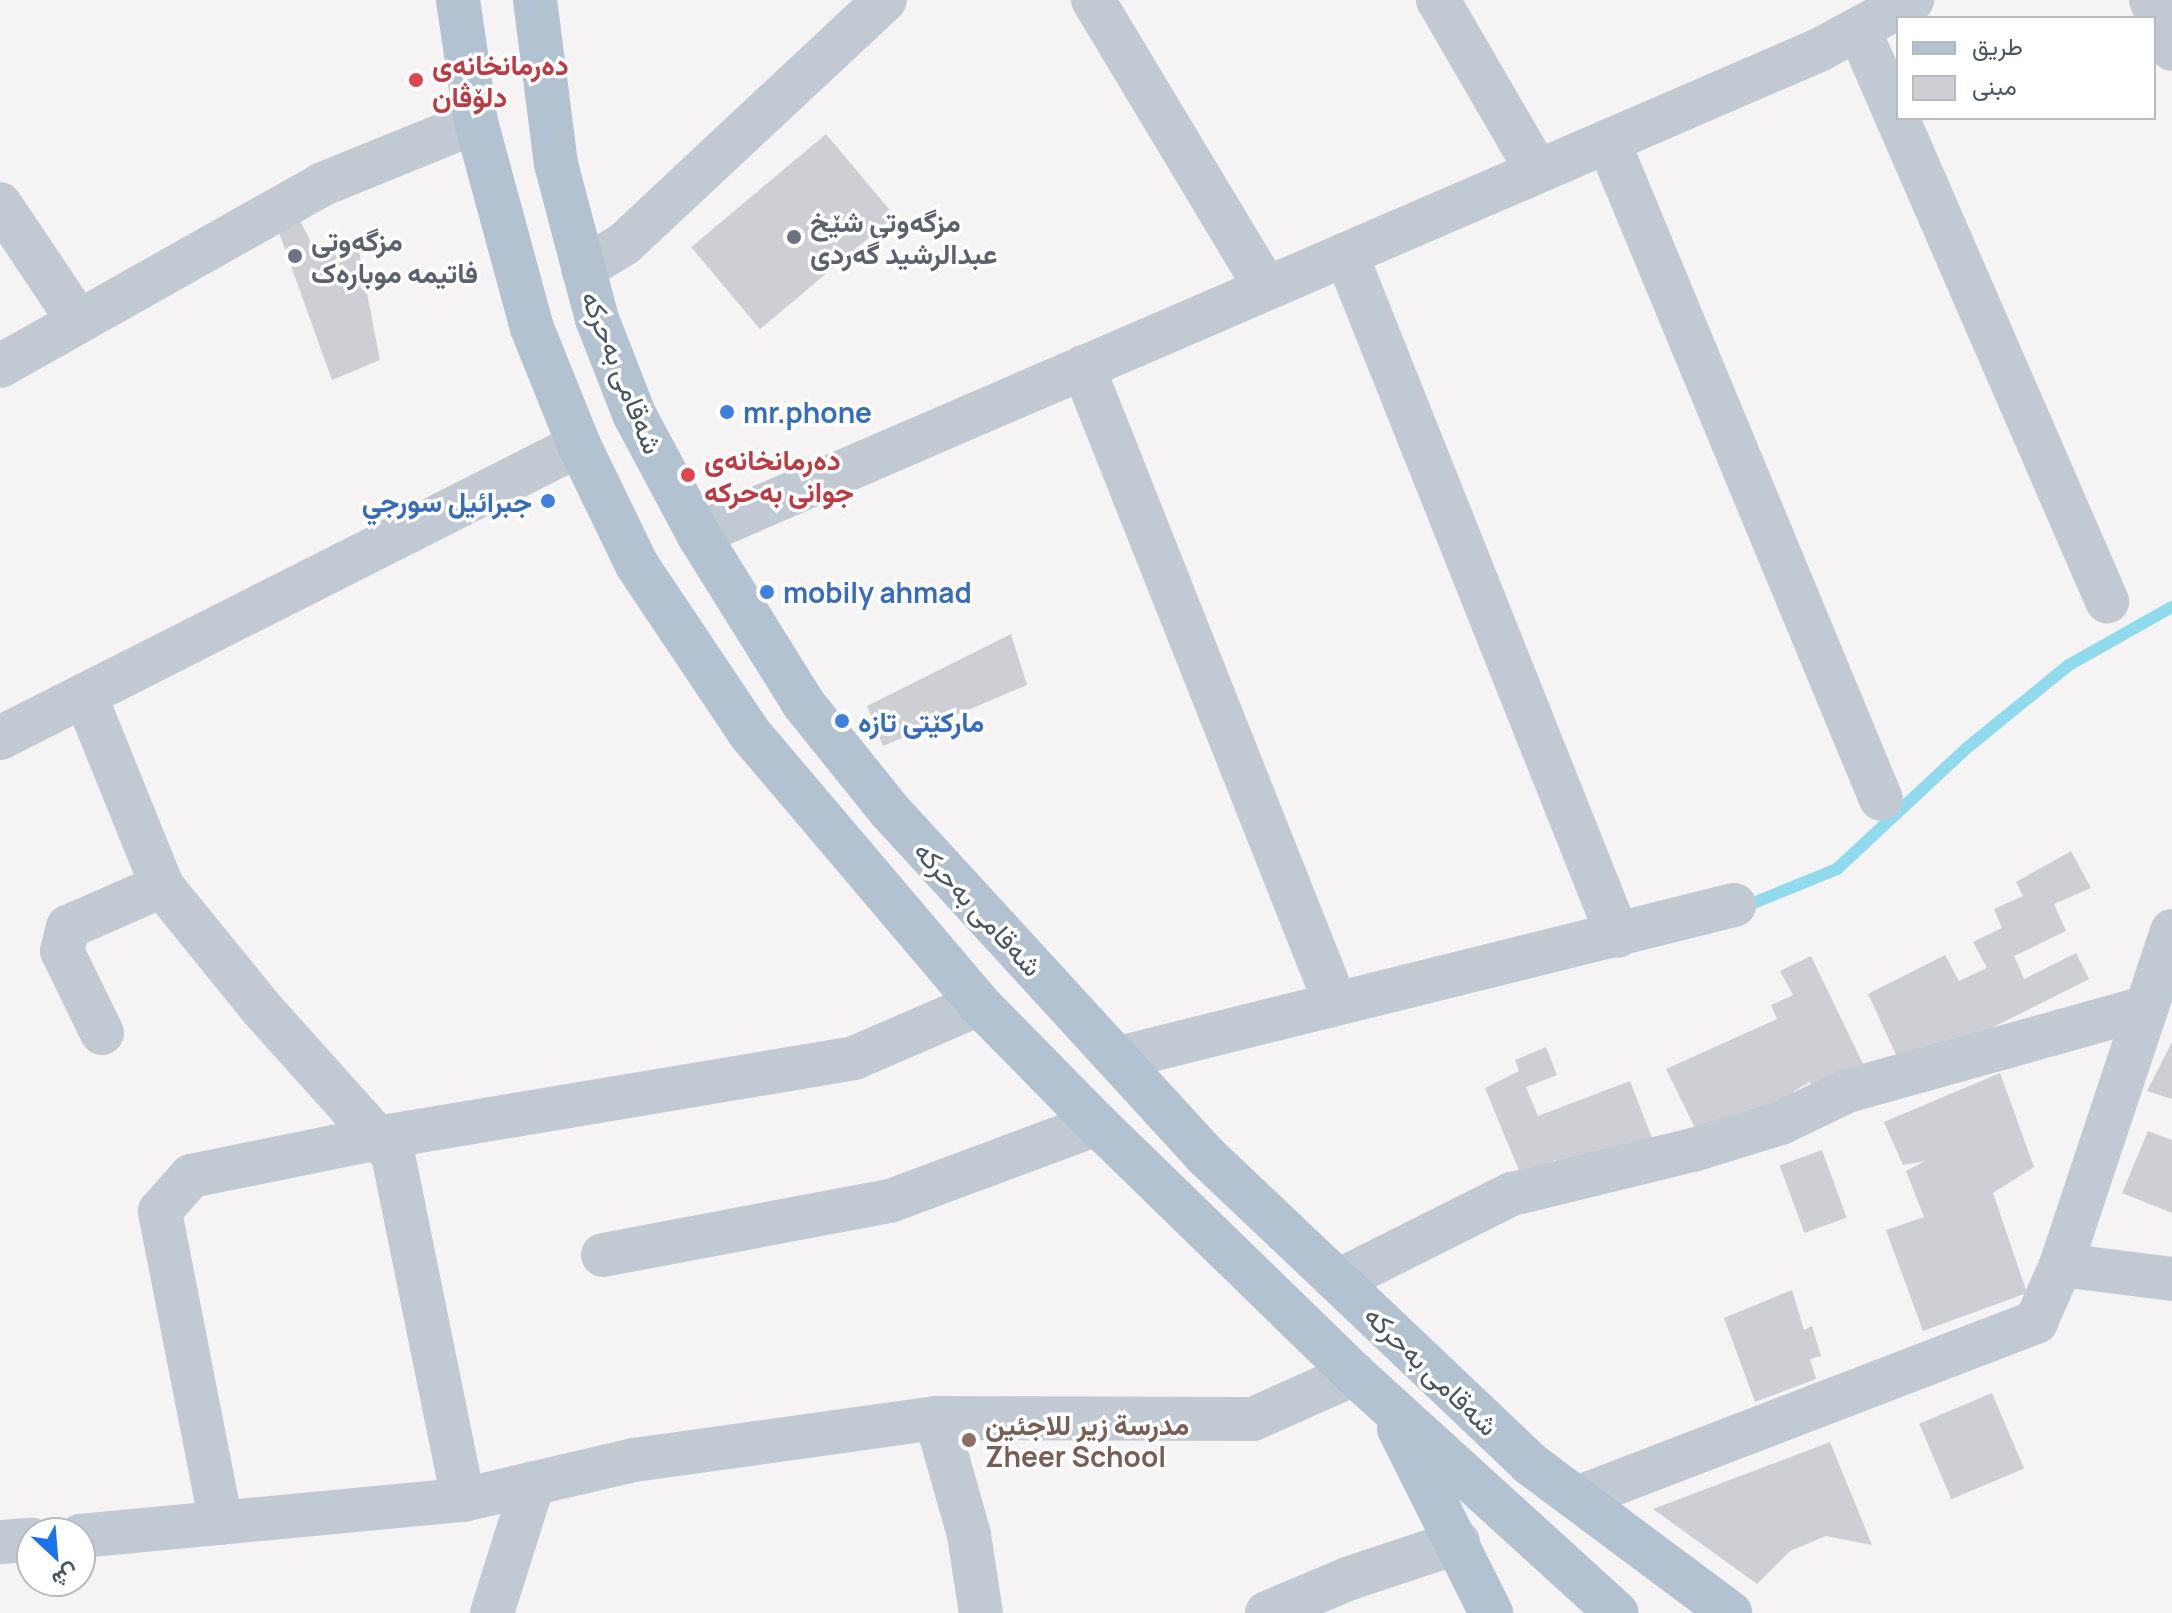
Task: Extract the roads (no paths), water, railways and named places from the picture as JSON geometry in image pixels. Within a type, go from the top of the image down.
[{"type":"main road","name":"شەقامی بەحرکە","points":[[458,0],[476,122],[532,328],[579,445],[637,565],[706,672],[798,795],[848,849],[979,1004],[1097,1124],[1369,1388],[1617,1613]]},
{"type":"main road","name":"شەقامی بەحرکە","points":[[535,0],[556,164],[583,269],[634,414],[698,534],[762,642],[889,810],[1205,1155],[1529,1463],[1730,1613]]},
{"type":"main road","points":[[706,672],[734,692],[754,690],[764,673],[762,642]]},
{"type":"main road","points":[[848,849],[840,822],[851,804],[872,803],[889,810]]},
{"type":"main road","points":[[1369,1388],[1458,1542],[1491,1613]]},
{"type":"street","points":[[583,269],[624,244],[885,0]]},
{"type":"street","points":[[1093,0],[1266,288]]},
{"type":"street","points":[[1438,0],[1537,171]]},
{"type":"street","points":[[698,534],[1608,141],[1859,30],[1912,0]]},
{"type":"street","points":[[2151,0],[2172,49]]},
{"type":"street","points":[[1859,30],[1896,115]]},
{"type":"street","points":[[1898,120],[2107,601]]},
{"type":"street","points":[[0,366],[77,319],[323,184],[476,122]]},
{"type":"street","points":[[1608,141],[1881,799]]},
{"type":"street","points":[[0,204],[77,319]]},
{"type":"street","points":[[1346,254],[1618,936]]},
{"type":"street","points":[[1083,367],[1335,1002]]},
{"type":"street","points":[[0,738],[579,445]]},
{"type":"street","points":[[85,695],[162,886],[261,1008],[393,1155],[463,1500]]},
{"type":"street","points":[[102,1033],[62,951],[68,927],[162,886]]},
{"type":"street","points":[[1119,1058],[1734,905]]},
{"type":"street","points":[[1577,1498],[2036,1322],[2061,1265],[2172,931]]},
{"type":"street","points":[[221,1523],[160,1211],[191,1176],[377,1138],[854,1058],[979,1004]]},
{"type":"street","points":[[1338,1281],[1512,1194],[1693,1150],[1781,1123],[1847,1091],[2145,1008]]},
{"type":"street","points":[[603,1255],[890,1201],[1097,1124]]},
{"type":"street","points":[[2061,1265],[2172,1279]]},
{"type":"street","points":[[96,1535],[463,1500],[634,1460],[936,1418],[1253,1419],[1369,1388]]},
{"type":"street","points":[[936,1418],[969,1535],[981,1613]]},
{"type":"street","points":[[492,1613],[533,1483]]},
{"type":"street","points":[[1267,1613],[1350,1578],[1458,1542]]},
{"type":"waterway","points":[[1741,908],[1837,869],[1968,747],[2069,665],[2172,607]]},
{"type":"place","name":"دەرمانخانەی دلۆڤان","points":[[416,80]]},
{"type":"place","name":"مزگەوتی شێخ عبدالرشید گەردی","points":[[794,237]]},
{"type":"place","name":"مزگەوتی فاتیمە موبارەک","points":[[295,256]]},
{"type":"place","name":"mr.phone","points":[[727,412]]},
{"type":"place","name":"دەرمانخانەی جوانی بەحرکە","points":[[688,475]]},
{"type":"place","name":"جبرائيل سورجي","points":[[548,501]]},
{"type":"place","name":"mobily ahmad","points":[[767,592]]},
{"type":"place","name":"مارکێتی تازە","points":[[842,721]]},
{"type":"place","name":"مدرسة زير للاجئين Zheer School","points":[[969,1440]]}]
